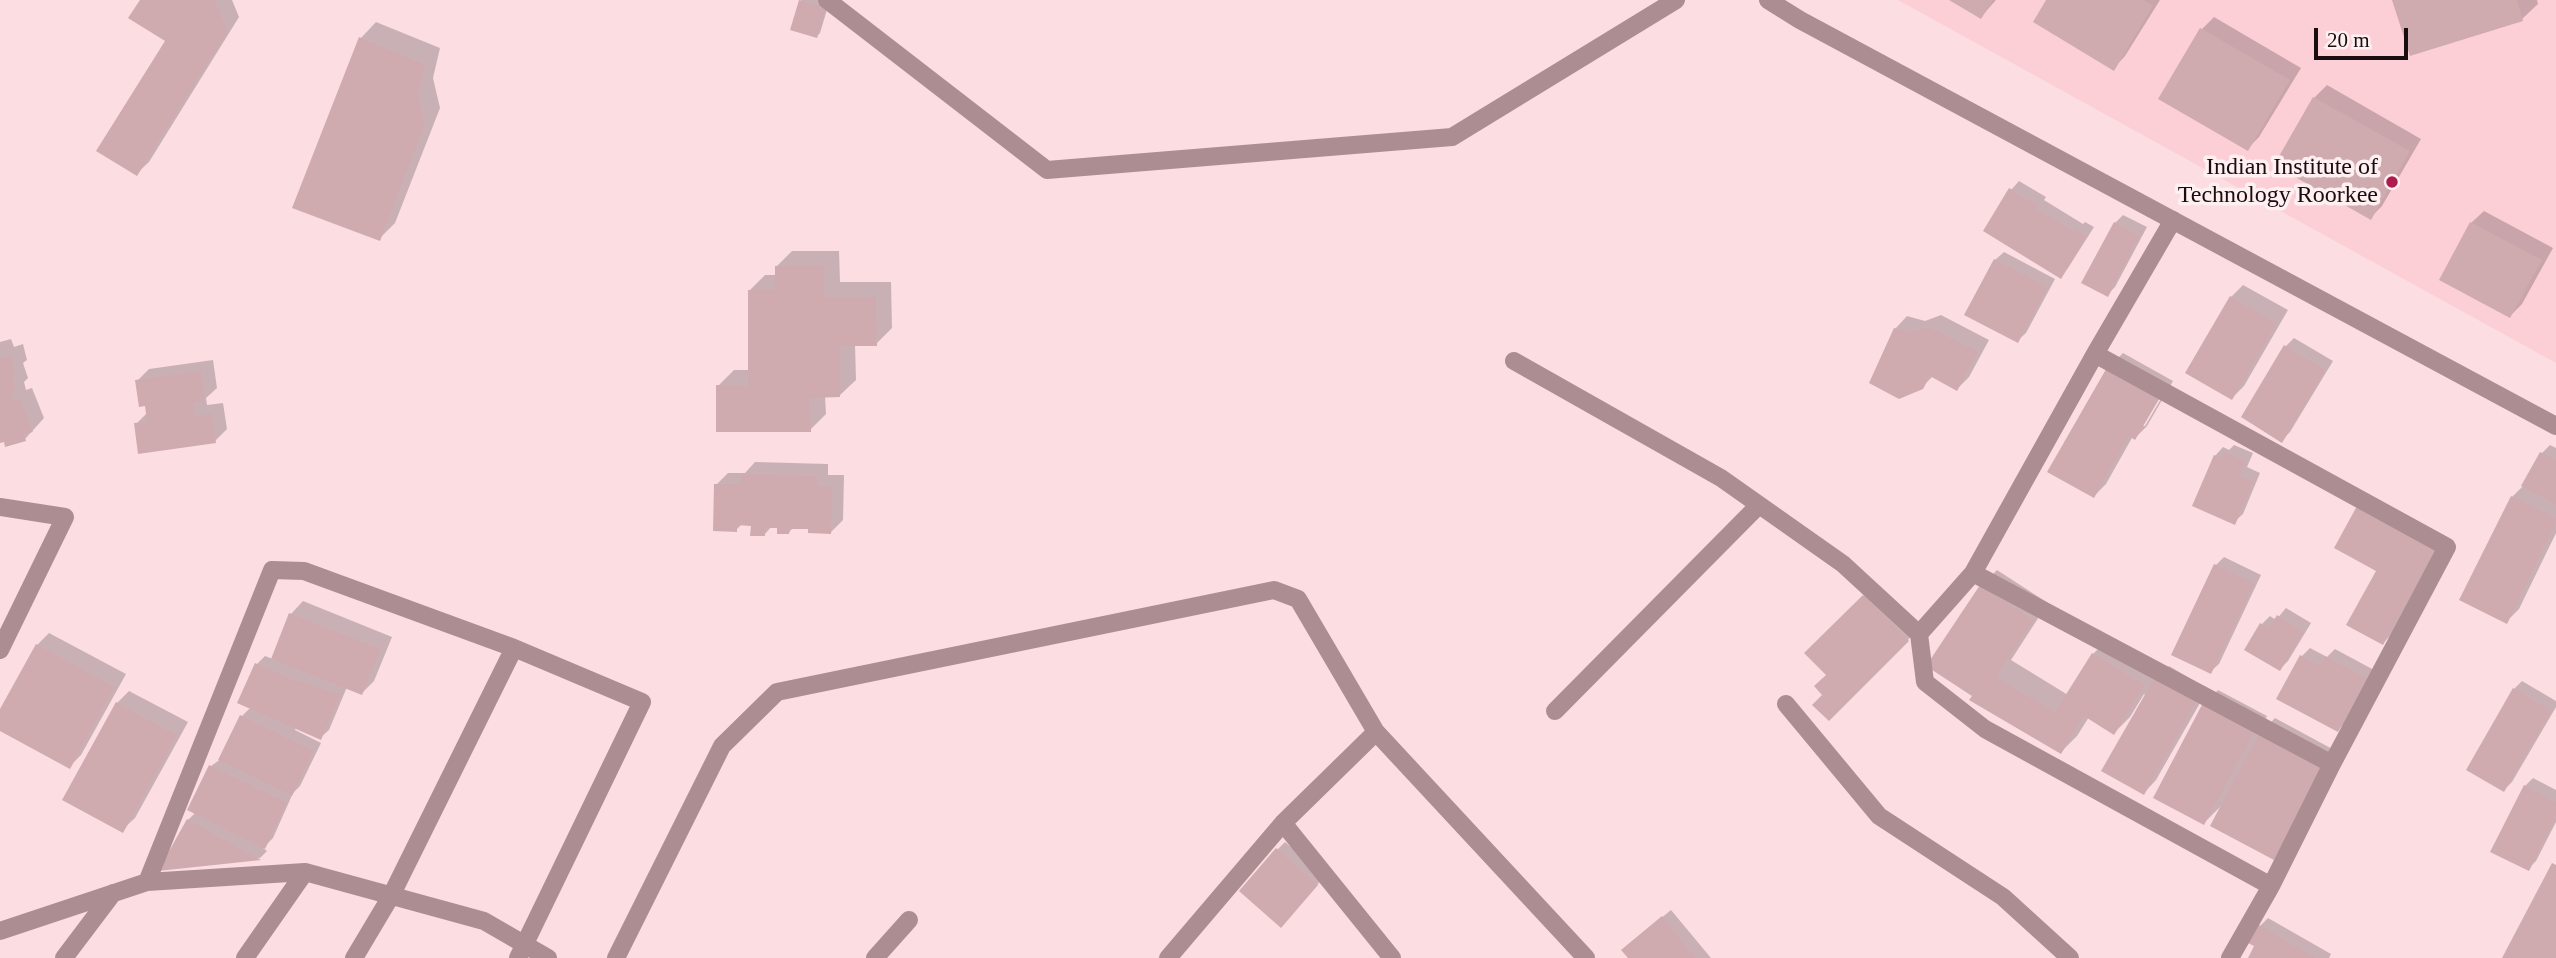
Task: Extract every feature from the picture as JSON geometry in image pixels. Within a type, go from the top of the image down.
[{"type":"street","points":[[827,0],[1047,170],[1452,137],[1676,0]]},
{"type":"street","points":[[1768,0],[1800,20],[2556,426]]},
{"type":"street","points":[[1919,634],[1973,573],[2172,220]]},
{"type":"street","points":[[2095,354],[2447,547],[2271,886],[2230,958]]},
{"type":"street","points":[[1514,360],[1721,478],[1843,564],[1919,634],[1925,682],[1985,729],[2271,886]]},
{"type":"street","points":[[1555,711],[1759,505]]},
{"type":"street","points":[[0,507],[65,517],[0,650]]},
{"type":"street","points":[[147,882],[272,570],[304,571],[514,649],[642,702],[522,951]]},
{"type":"street","points":[[1973,573],[2332,764]]},
{"type":"street","points":[[616,958],[722,746],[777,692],[1275,590],[1298,599],[1376,732],[1586,958]]},
{"type":"street","points":[[354,958],[391,896],[514,649]]},
{"type":"street","points":[[1786,704],[1879,816],[2003,897],[2070,958]]},
{"type":"street","points":[[1168,958],[1283,822],[1376,732]]},
{"type":"street","points":[[1283,822],[1392,958]]},
{"type":"street","points":[[245,958],[305,872]]},
{"type":"street","points":[[0,931],[147,882],[305,872],[484,921],[522,951],[548,958]]},
{"type":"street","points":[[64,958],[113,892]]},
{"type":"street","points":[[875,958],[909,920]]},
{"type":"shaded area","name":"Indian Institute of Technology Roorkee","points":[[1898,0],[2556,0],[2556,363]]},
{"type":"building","points":[[140,0],[215,0],[228,31],[137,176],[96,151],[165,41],[128,18]]},
{"type":"building","points":[[799,0],[827,7],[817,38],[790,30]]},
{"type":"building","points":[[1949,0],[1993,0],[1981,19]]},
{"type":"building","points":[[2046,0],[2144,0],[2153,6],[2114,71],[2033,22]]},
{"type":"building","points":[[2392,0],[2517,0],[2523,21],[2410,56]]},
{"type":"building","points":[[2200,28],[2290,80],[2248,151],[2158,99]]},
{"type":"building","points":[[359,37],[425,64],[418,95],[425,124],[380,241],[292,208]]},
{"type":"building","points":[[2313,97],[2410,151],[2371,220],[2274,165]]},
{"type":"building","points":[[2009,188],[2039,206],[2037,209],[2087,236],[2061,279],[1983,231]]},
{"type":"building","points":[[2114,222],[2140,236],[2108,297],[2081,283]]},
{"type":"building","points":[[2470,222],[2542,260],[2510,318],[2439,280]]},
{"type":"building","points":[[1994,259],[2048,287],[2018,343],[1964,315]]},
{"type":"building","points":[[775,266],[824,266],[824,297],[876,297],[877,346],[840,346],[840,397],[810,398],[811,432],[716,432],[716,385],[748,386],[748,290],[775,290]]},
{"type":"building","points":[[2230,296],[2277,323],[2232,400],[2185,373]]},
{"type":"building","points":[[1928,327],[1978,352],[1957,391],[1930,376],[1923,389],[1899,399],[1869,383],[1894,328],[1911,332]]},
{"type":"building","points":[[2284,345],[2326,370],[2282,443],[2241,417]]},
{"type":"building","points":[[10,355],[16,373],[12,375],[16,391],[11,392],[14,401],[20,399],[33,432],[24,434],[26,441],[5,447],[4,442],[0,443],[0,358]]},
{"type":"building","points":[[2109,364],[2162,394],[2135,440],[2129,436],[2094,498],[2047,472]]},
{"type":"building","points":[[201,371],[205,401],[194,403],[195,416],[212,414],[216,443],[138,454],[134,423],[147,422],[145,406],[139,407],[135,380]]},
{"type":"building","points":[[2225,452],[2246,461],[2240,476],[2254,481],[2235,525],[2192,506],[2214,455],[2222,458]]},
{"type":"building","points":[[2540,452],[2556,460],[2556,505],[2521,486]]},
{"type":"building","points":[[741,474],[817,476],[817,486],[833,487],[831,534],[808,533],[808,529],[790,529],[789,534],[777,534],[777,528],[765,528],[765,536],[750,536],[751,526],[737,525],[737,532],[713,531],[714,484],[741,484]]},
{"type":"building","points":[[2511,496],[2556,518],[2556,523],[2507,624],[2459,600]]},
{"type":"building","points":[[2357,506],[2436,549],[2383,645],[2346,625],[2376,571],[2334,548]]},
{"type":"building","points":[[2214,564],[2255,583],[2211,674],[2171,655]]},
{"type":"building","points":[[1980,585],[2034,620],[1996,677],[2055,712],[2092,653],[2145,685],[2114,735],[2084,716],[2061,754],[1969,700],[1972,696],[1926,666]]},
{"type":"building","points":[[1863,595],[1909,641],[1829,721],[1812,705],[1822,695],[1814,686],[1826,675],[1804,653]]},
{"type":"building","points":[[289,613],[381,649],[362,695],[271,659]]},
{"type":"building","points":[[2277,615],[2304,632],[2280,671],[2244,650],[2260,623],[2269,628]]},
{"type":"building","points":[[36,644],[115,687],[70,769],[0,731],[0,709]]},
{"type":"building","points":[[2300,655],[2321,666],[2325,656],[2367,678],[2338,732],[2276,699]]},
{"type":"building","points":[[255,663],[294,680],[341,694],[321,740],[237,703]]},
{"type":"building","points":[[2155,677],[2197,701],[2144,795],[2101,771]]},
{"type":"building","points":[[2513,688],[2552,711],[2504,792],[2466,770]]},
{"type":"building","points":[[2204,701],[2256,729],[2204,825],[2153,798]]},
{"type":"building","points":[[116,702],[177,735],[123,833],[62,800]]},
{"type":"building","points":[[240,715],[314,751],[292,796],[218,760]]},
{"type":"building","points":[[2261,729],[2326,763],[2274,860],[2210,826]]},
{"type":"building","points":[[209,765],[287,802],[265,849],[187,810]]},
{"type":"building","points":[[2524,785],[2556,802],[2556,817],[2529,871],[2490,852]]},
{"type":"building","points":[[187,819],[261,860],[158,871]]},
{"type":"building","points":[[1276,848],[1318,885],[1281,928],[1239,891]]},
{"type":"building","points":[[2552,863],[2556,865],[2556,958],[2502,958]]},
{"type":"building","points":[[1662,916],[1696,958],[1628,958],[1621,950]]},
{"type":"building","points":[[2259,925],[2316,958],[2248,958],[2254,946],[2248,943]]},
{"type":"place","name":"Indian Institute of Technology Roorkee","points":[[2392,182]]}]
